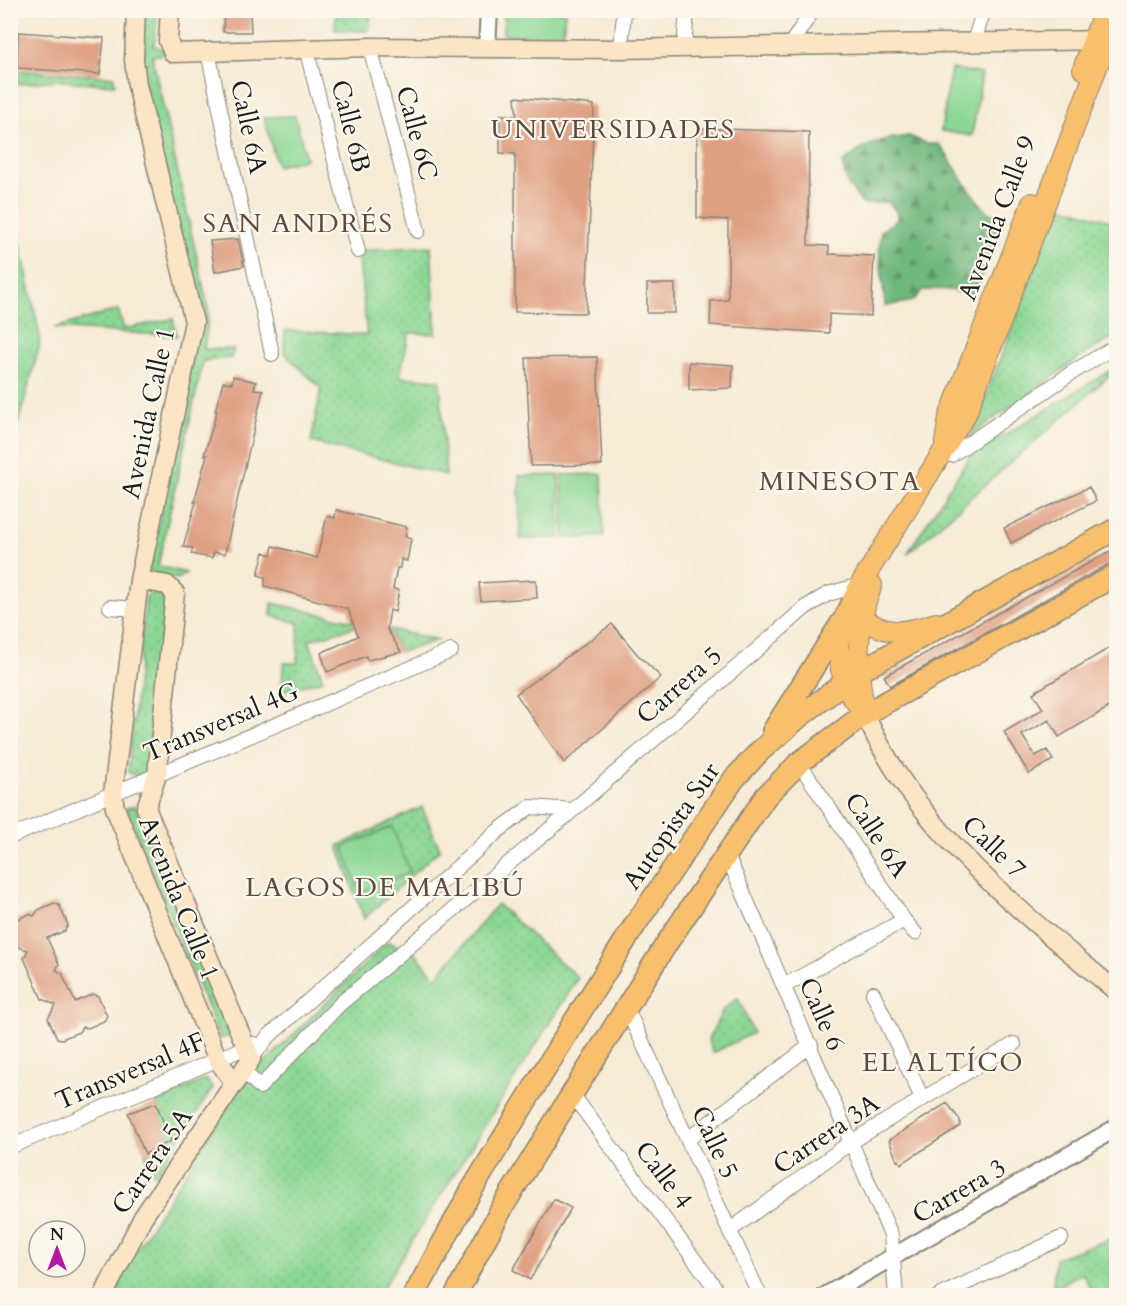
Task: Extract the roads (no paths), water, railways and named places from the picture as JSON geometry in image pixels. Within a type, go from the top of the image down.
[{"type":"highway","name":"Autopista Sur","points":[[414,1296],[471,1191],[629,935],[721,797],[760,751],[852,677],[1116,529]]},
{"type":"highway","points":[[455,1296],[502,1208],[626,1007],[766,796],[799,764],[865,714],[1116,575]]},
{"type":"highway","points":[[760,751],[851,619]]},
{"type":"main road","name":"Avenida Calle 1","points":[[136,10],[134,60],[137,85],[194,322],[139,580],[113,794],[115,808],[218,1060],[244,1066]]},
{"type":"main road","points":[[170,10],[168,41],[173,53],[370,47],[621,49],[1101,40]]},
{"type":"main road","name":"Avenida Calle 9","points":[[1101,40],[1104,10]]},
{"type":"main road","name":"Avenida Calle 9","points":[[851,619],[860,585],[899,525],[943,449],[949,417],[1101,40],[1116,17]]},
{"type":"main road","name":"Avenida Calle 9","points":[[851,619],[899,525]]},
{"type":"main road","name":"Avenida Calle 1","points":[[139,580],[167,585],[175,593],[157,775],[146,808],[244,1066]]},
{"type":"main road","points":[[865,714],[852,677],[838,652],[851,619],[896,633],[916,630],[967,611]]},
{"type":"main road","name":"Calle 7","points":[[865,714],[906,789],[943,834],[1029,917],[1116,991]]},
{"type":"main road","name":"Carrera 5A","points":[[104,1296],[143,1217],[244,1066]]},
{"type":"street","points":[[487,48],[489,10]]},
{"type":"street","points":[[621,49],[624,10]]},
{"type":"street","points":[[684,48],[687,10]]},
{"type":"street","points":[[790,45],[813,10]]},
{"type":"street","points":[[974,41],[984,10]]},
{"type":"street","name":"Calle 6C","points":[[370,47],[418,231]]},
{"type":"street","name":"Calle 6B","points":[[306,48],[358,251]]},
{"type":"street","name":"Calle 6A","points":[[208,52],[272,354]]},
{"type":"street","points":[[943,449],[951,455],[1073,372],[1116,346]]},
{"type":"street","name":"Carrera 5","points":[[244,1066],[260,1087],[341,1003],[573,810],[806,607],[828,594],[860,585]]},
{"type":"street","points":[[110,607],[135,609]]},
{"type":"street","name":"Transversal 4G","points":[[10,837],[451,651]]},
{"type":"street","name":"Calle 6A","points":[[799,764],[915,933]]},
{"type":"street","points":[[244,1066],[267,1038],[436,884],[530,807],[573,810]]},
{"type":"street","name":"Calle 6","points":[[727,855],[891,1235],[896,1296]]},
{"type":"street","points":[[784,986],[904,920]]},
{"type":"street","points":[[873,993],[922,1098]]},
{"type":"street","name":"Calle 5","points":[[626,1007],[760,1296]]},
{"type":"street","name":"Carrera 3A","points":[[729,1231],[851,1142],[1014,1044]]},
{"type":"street","points":[[688,1138],[811,1046]]},
{"type":"street","name":"Transversal 4F","points":[[10,1148],[218,1060],[244,1066]]},
{"type":"street","name":"Calle 4","points":[[572,1094],[714,1286]]},
{"type":"street","name":"Carrera 3","points":[[825,1296],[1116,1128]]},
{"type":"street","points":[[939,1296],[1061,1238]]},
{"type":"district","name":"UNIVERSIDADES","points":[[613,129]]},
{"type":"district","name":"SAN ANDRÉS","points":[[298,223]]},
{"type":"district","name":"MINESOTA","points":[[840,481]]},
{"type":"district","name":"LAGOS DE MALIBÚ","points":[[385,887]]},
{"type":"district","name":"EL ALTÍCO","points":[[943,1062]]}]
